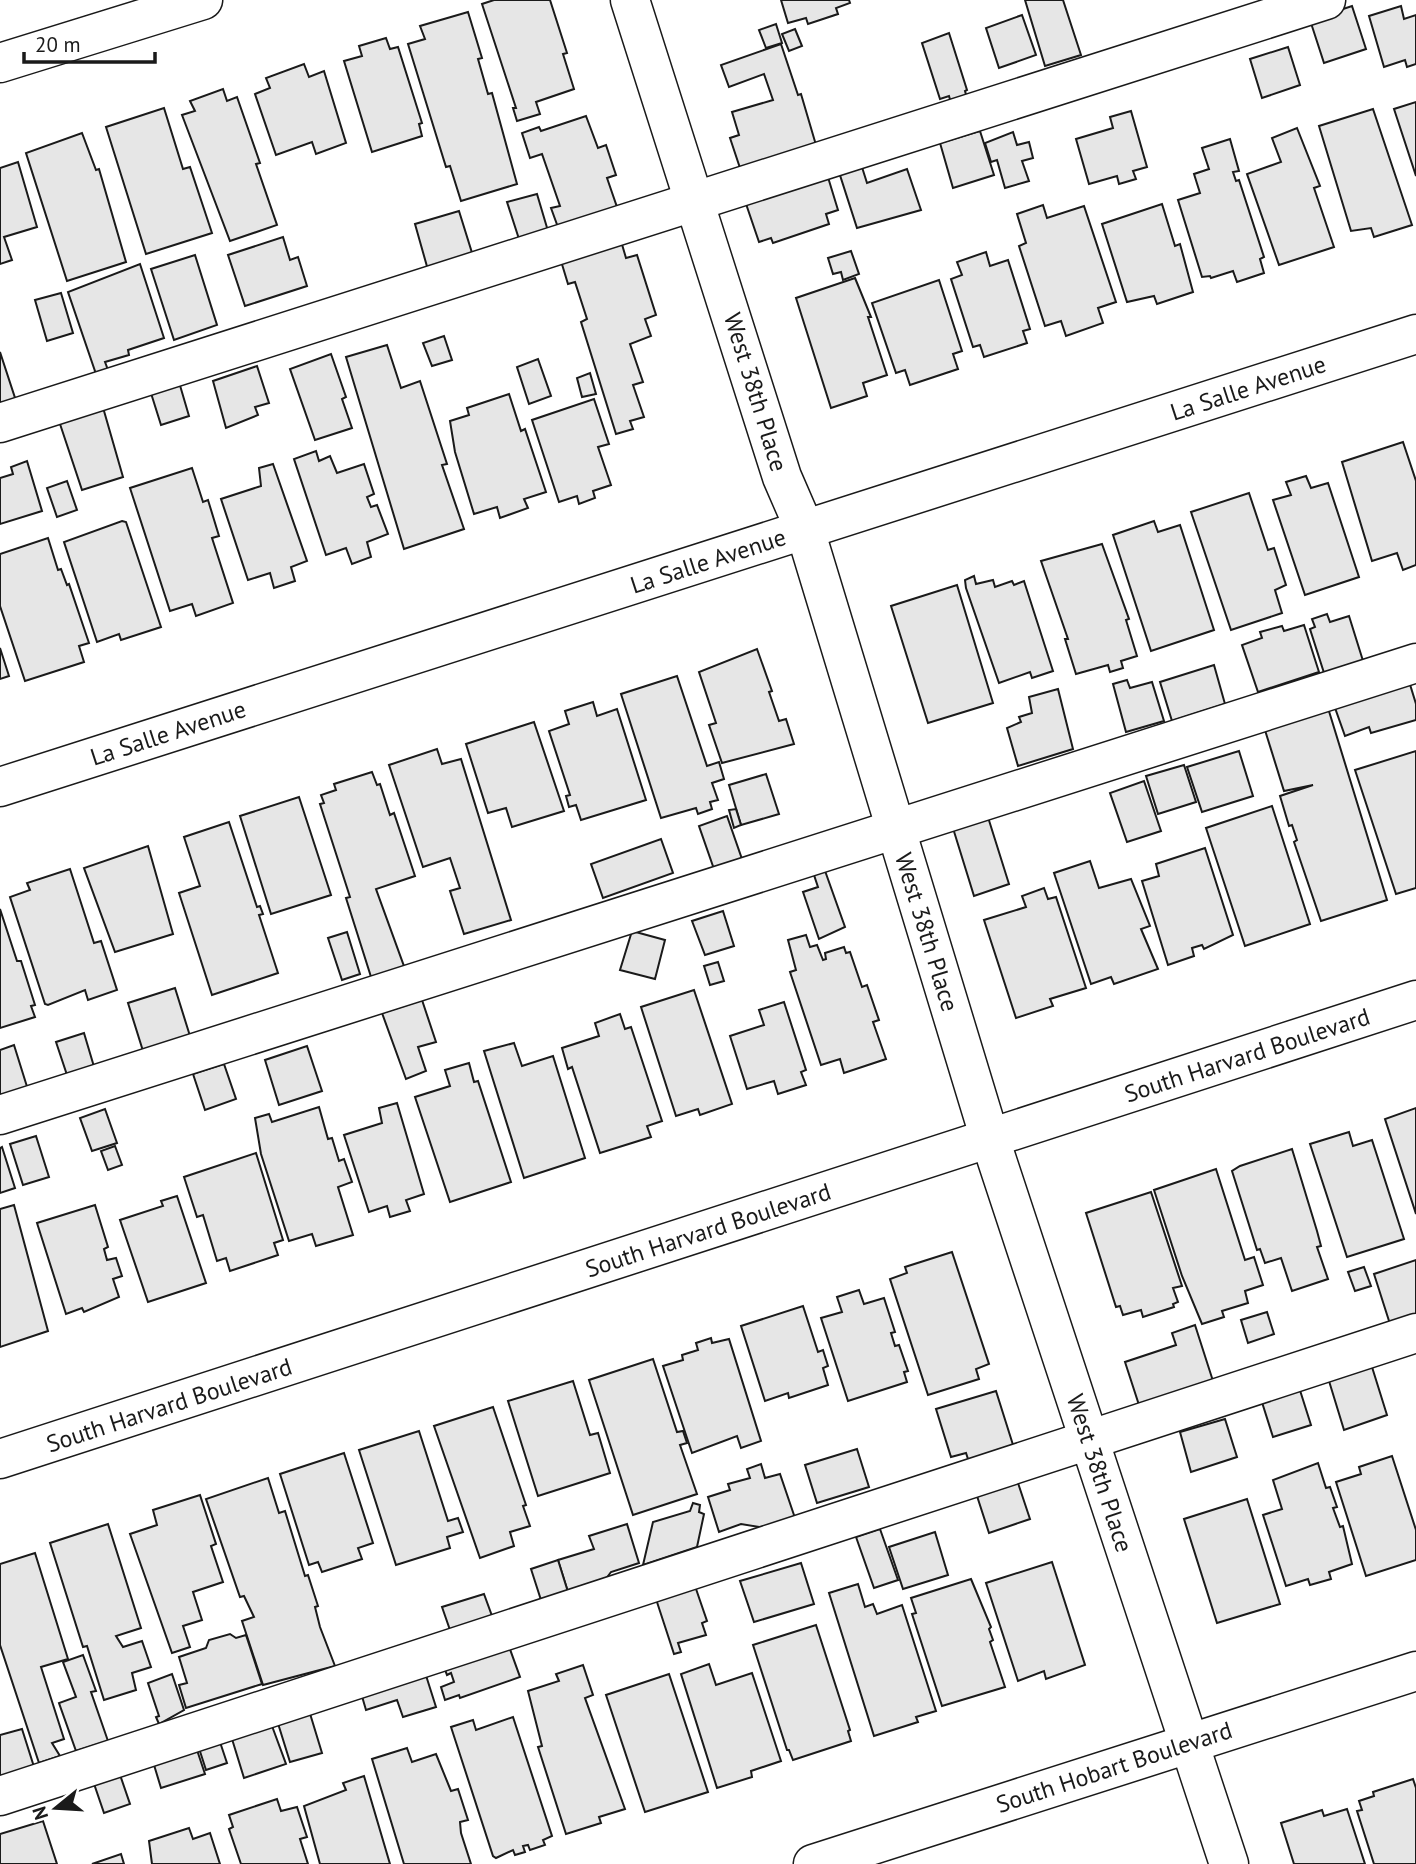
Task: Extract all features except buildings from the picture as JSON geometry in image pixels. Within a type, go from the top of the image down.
[{"type":"street","points":[[0,63],[203,0]]},
{"type":"street","name":"West 38th Place","points":[[630,0],[696,199],[782,477],[805,530],[990,1139],[1228,1864]]},
{"type":"street","points":[[0,423],[1326,0]]},
{"type":"street","name":"La Salle Avenue","points":[[0,787],[1416,334]]},
{"type":"street","points":[[0,1115],[1416,663]]},
{"type":"street","name":"South Harvard Boulevard","points":[[0,1459],[1416,1000]]},
{"type":"street","points":[[0,1796],[1088,1438],[1416,1333]]},
{"type":"street","name":"South Hobart Boulevard","points":[[813,1864],[1416,1671]]}]
